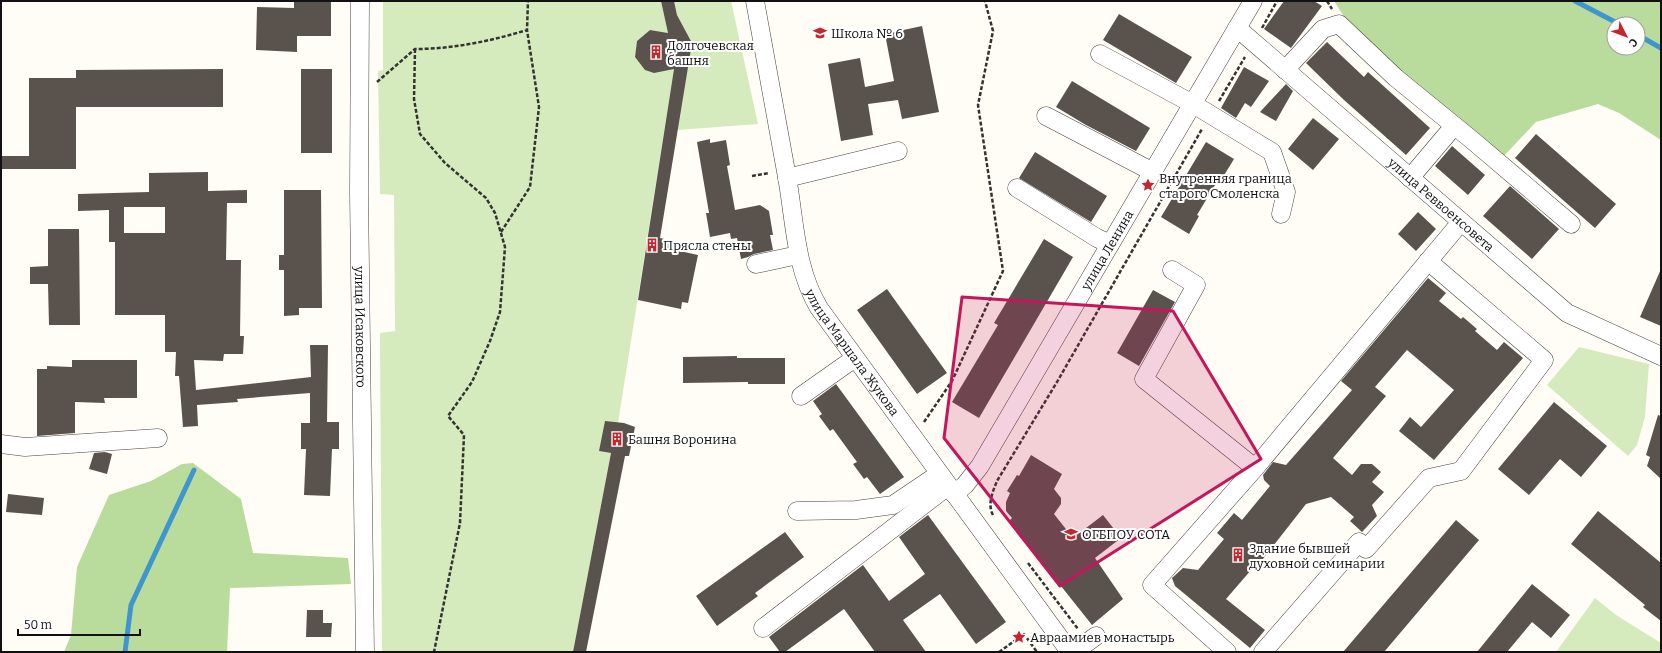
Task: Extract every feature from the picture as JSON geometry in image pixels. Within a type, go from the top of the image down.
[{"type":"street","name":"улица Исаковского","points":[[360,1],[359,193],[365,652]]},
{"type":"street","name":"улица Маршала Жукова","points":[[755,1],[787,178],[798,255],[804,276],[813,298],[947,485],[1070,652]]},
{"type":"street","name":"улица Ленина","points":[[947,485],[965,485],[980,466],[1253,1]]},
{"type":"street","points":[[1286,70],[1323,29],[1339,24],[1396,78],[1571,224]]},
{"type":"street","name":"улица Реввоенсовета","points":[[1237,28],[1567,313],[1661,356]]},
{"type":"street","points":[[1100,54],[1193,104],[1272,152],[1286,192],[1281,214]]},
{"type":"street","points":[[1046,116],[1153,172]]},
{"type":"street","points":[[1410,178],[1454,126]]},
{"type":"street","points":[[787,178],[898,151]]},
{"type":"street","points":[[1017,188],[1097,238],[1110,244]]},
{"type":"street","points":[[1227,652],[1152,585],[1255,468],[1461,222]]},
{"type":"street","points":[[756,264],[798,255]]},
{"type":"street","points":[[1263,652],[1359,542],[1366,549],[1429,478],[1461,471],[1544,360],[1428,261]]},
{"type":"street","points":[[1172,270],[1196,285],[1144,379],[1255,468]]},
{"type":"street","points":[[801,396],[855,358]]},
{"type":"street","points":[[1,444],[25,447],[158,438]]},
{"type":"street","points":[[797,511],[856,510],[893,506],[947,485]]},
{"type":"street","points":[[763,628],[947,485]]},
{"type":"path","points":[[501,232],[530,187],[539,107],[527,30],[528,1]]},
{"type":"path","points":[[920,428],[952,381],[1003,271],[978,105],[993,31],[985,1]]},
{"type":"path","points":[[996,520],[991,512],[991,503],[993,490],[997,481],[1057,382],[1210,114],[1254,43],[1277,1]]},
{"type":"path","points":[[377,83],[415,49],[430,49],[494,40],[527,30]]},
{"type":"path","points":[[415,49],[414,99],[420,134],[446,163],[486,198],[495,213],[505,247],[500,312],[472,382],[448,416],[464,435],[460,523],[434,652]]},
{"type":"path","points":[[1024,557],[1086,643]]},
{"type":"path","points":[[999,652],[1024,634],[1037,652]]},
{"type":"highlighted area","points":[[962,297],[1173,311],[1261,459],[1060,586],[944,438]]},
{"type":"green space","points":[[383,1],[661,1],[668,33],[650,30],[637,41],[635,57],[675,63],[618,423],[600,451],[611,453],[573,652],[382,652],[380,333],[395,331],[394,195],[380,194],[378,71],[383,70]]},
{"type":"green space","points":[[674,1],[731,1],[758,124],[677,130],[692,43],[677,15]]},
{"type":"green space","points":[[1334,1],[1661,1],[1661,140],[1619,113],[1598,104],[1536,122],[1501,159],[1348,23]]},
{"type":"green space","points":[[1579,347],[1649,364],[1645,417],[1637,445],[1628,456],[1547,385]]},
{"type":"green space","points":[[193,463],[241,499],[253,553],[348,558],[351,584],[230,588],[227,652],[64,652],[71,635],[77,567],[109,495],[151,481],[182,464]]},
{"type":"green space","points":[[1595,598],[1616,615],[1661,643],[1661,652],[1556,652]]},
{"type":"building","points":[[294,1],[331,1],[331,36],[297,36],[297,52],[256,50],[257,7],[294,8]]},
{"type":"building","points":[[661,1],[674,1],[677,15],[692,43],[660,238],[677,242],[675,250],[698,255],[688,303],[682,302],[681,309],[638,300],[674,69],[654,73],[645,70],[635,57],[637,41],[650,30],[668,33]]},
{"type":"building","points":[[1284,1],[1314,1],[1322,6],[1291,48],[1264,29]]},
{"type":"building","points":[[1119,14],[1192,57],[1176,83],[1103,40]]},
{"type":"building","points":[[922,26],[939,112],[902,119],[898,100],[868,104],[873,135],[841,141],[828,64],[860,58],[865,87],[894,81],[885,34]]},
{"type":"building","points":[[1327,42],[1364,77],[1368,72],[1430,128],[1406,155],[1344,100],[1306,63]]},
{"type":"building","points":[[1244,67],[1269,81],[1251,107],[1245,103],[1236,118],[1221,108]]},
{"type":"building","points":[[223,69],[223,107],[76,107],[76,169],[1,169],[1,156],[29,156],[29,78],[76,78],[76,70]]},
{"type":"building","points":[[301,69],[332,69],[332,153],[301,153]]},
{"type":"building","points":[[1072,81],[1150,128],[1136,151],[1086,125],[1056,107]]},
{"type":"building","points":[[1286,84],[1293,91],[1276,121],[1260,112]]},
{"type":"building","points":[[1313,118],[1339,139],[1313,170],[1288,149]]},
{"type":"building","points":[[1536,134],[1616,204],[1595,228],[1515,158]]},
{"type":"building","points":[[710,139],[710,143],[726,140],[730,165],[727,166],[735,210],[760,205],[769,211],[773,235],[770,235],[773,250],[754,254],[741,259],[737,238],[731,239],[730,233],[710,237],[706,213],[709,213],[697,142]]},
{"type":"building","points":[[1206,142],[1234,159],[1223,177],[1221,175],[1197,215],[1199,216],[1189,234],[1161,217]]},
{"type":"building","points":[[1452,146],[1485,175],[1468,195],[1435,166]]},
{"type":"building","points":[[1035,152],[1107,196],[1091,222],[1019,178]]},
{"type":"building","points":[[208,172],[208,191],[247,190],[247,203],[227,203],[226,260],[241,260],[240,336],[244,336],[243,354],[224,354],[223,361],[194,360],[196,390],[311,377],[310,345],[328,345],[327,422],[339,422],[339,449],[332,449],[330,496],[304,495],[306,449],[301,449],[301,423],[310,423],[310,393],[237,399],[238,402],[197,405],[198,426],[183,427],[179,376],[175,376],[176,352],[165,352],[165,315],[115,315],[115,242],[109,242],[109,210],[78,211],[78,194],[149,192],[149,173]],"holes":[[[124,207],[165,207],[165,233],[124,233]]]},
{"type":"building","points":[[1510,186],[1559,229],[1532,259],[1483,216]]},
{"type":"building","points":[[284,190],[321,190],[322,308],[299,308],[299,315],[284,316],[284,270],[279,270],[279,255],[284,255]]},
{"type":"building","points":[[1418,212],[1436,229],[1416,251],[1398,234]]},
{"type":"building","points":[[48,229],[79,229],[80,325],[49,325],[48,284],[30,284],[30,267],[48,266]]},
{"type":"building","points":[[1044,239],[1073,257],[979,418],[952,402],[998,325],[994,323]]},
{"type":"building","points":[[1661,269],[1661,326],[1640,317]]},
{"type":"building","points":[[1428,278],[1446,293],[1439,301],[1461,319],[1463,317],[1477,329],[1475,331],[1497,350],[1504,342],[1523,358],[1434,460],[1399,431],[1410,417],[1421,427],[1454,390],[1407,350],[1375,387],[1386,396],[1333,458],[1352,475],[1361,464],[1372,464],[1381,472],[1372,482],[1384,492],[1372,505],[1377,516],[1362,532],[1350,521],[1354,517],[1331,497],[1306,504],[1259,564],[1258,562],[1226,599],[1265,630],[1250,648],[1175,586],[1172,578],[1183,568],[1198,570],[1224,539],[1217,533],[1234,513],[1242,520],[1270,486],[1264,480],[1263,475],[1273,462],[1286,465],[1352,390],[1341,381]]},
{"type":"building","points":[[887,289],[947,373],[917,394],[857,310]]},
{"type":"building","points":[[1153,290],[1175,302],[1139,366],[1117,353]]},
{"type":"building","points":[[737,356],[737,358],[785,358],[785,384],[748,384],[748,382],[683,383],[683,357]]},
{"type":"building","points":[[72,360],[137,360],[137,398],[104,398],[105,403],[75,402],[75,433],[37,436],[37,369],[47,369],[47,366],[72,367]]},
{"type":"building","points":[[836,384],[904,477],[880,494],[867,477],[864,479],[853,464],[857,462],[833,429],[830,431],[819,416],[822,414],[813,401]]},
{"type":"building","points":[[1554,402],[1607,446],[1581,477],[1560,459],[1529,495],[1498,469]]},
{"type":"building","points":[[1658,415],[1661,416],[1661,479],[1647,466],[1650,457],[1646,455]]},
{"type":"building","points":[[605,421],[624,423],[635,427],[629,456],[625,456],[586,652],[573,652],[611,453],[599,451]]},
{"type":"building","points":[[105,452],[112,454],[107,474],[89,469],[94,453]]},
{"type":"building","points":[[1031,455],[1062,474],[1054,489],[1061,498],[1061,504],[1054,514],[1073,538],[1103,515],[1121,538],[1095,558],[1123,599],[1092,625],[1022,537],[1021,538],[1009,521],[1012,518],[1006,511],[1006,502],[1010,493],[1007,491],[1017,475],[1019,476]]},
{"type":"building","points":[[8,494],[44,498],[42,515],[6,512]]},
{"type":"building","points":[[1598,511],[1661,563],[1661,621],[1643,607],[1645,605],[1571,544]]},
{"type":"building","points":[[928,515],[1006,622],[976,644],[940,594],[903,620],[926,652],[875,652],[844,609],[785,652],[780,652],[769,637],[863,565],[889,601],[925,574],[899,537]]},
{"type":"building","points":[[1456,520],[1479,540],[1384,652],[1343,652]]},
{"type":"building","points":[[785,532],[804,557],[755,593],[758,596],[717,626],[696,596]]},
{"type":"building","points":[[1532,584],[1570,615],[1551,638],[1532,622],[1507,652],[1477,652]]},
{"type":"building","points":[[307,610],[323,610],[323,623],[332,623],[331,637],[306,637]]},
{"type":"waterway","points":[[1575,1],[1606,17]]},
{"type":"waterway","points":[[1646,40],[1661,48]]},
{"type":"waterway","points":[[125,652],[131,605],[194,470]]},
{"type":"place","name":"Школа № 6","points":[[820,33]]},
{"type":"place","name":"Долгочевская башня","points":[[656,52]]},
{"type":"place","name":"Внутренняя граница старого Смоленска","points":[[1148,185]]},
{"type":"place","name":"Прясла стены","points":[[652,245]]},
{"type":"place","name":"Башня Воронина","points":[[617,439]]},
{"type":"place","name":"ОГБПОУ СОТА","points":[[1071,534]]},
{"type":"place","name":"Здание бывшей духовной семинарии","points":[[1238,555]]},
{"type":"place","name":"Авраамиев монастырь","points":[[1019,637]]}]
